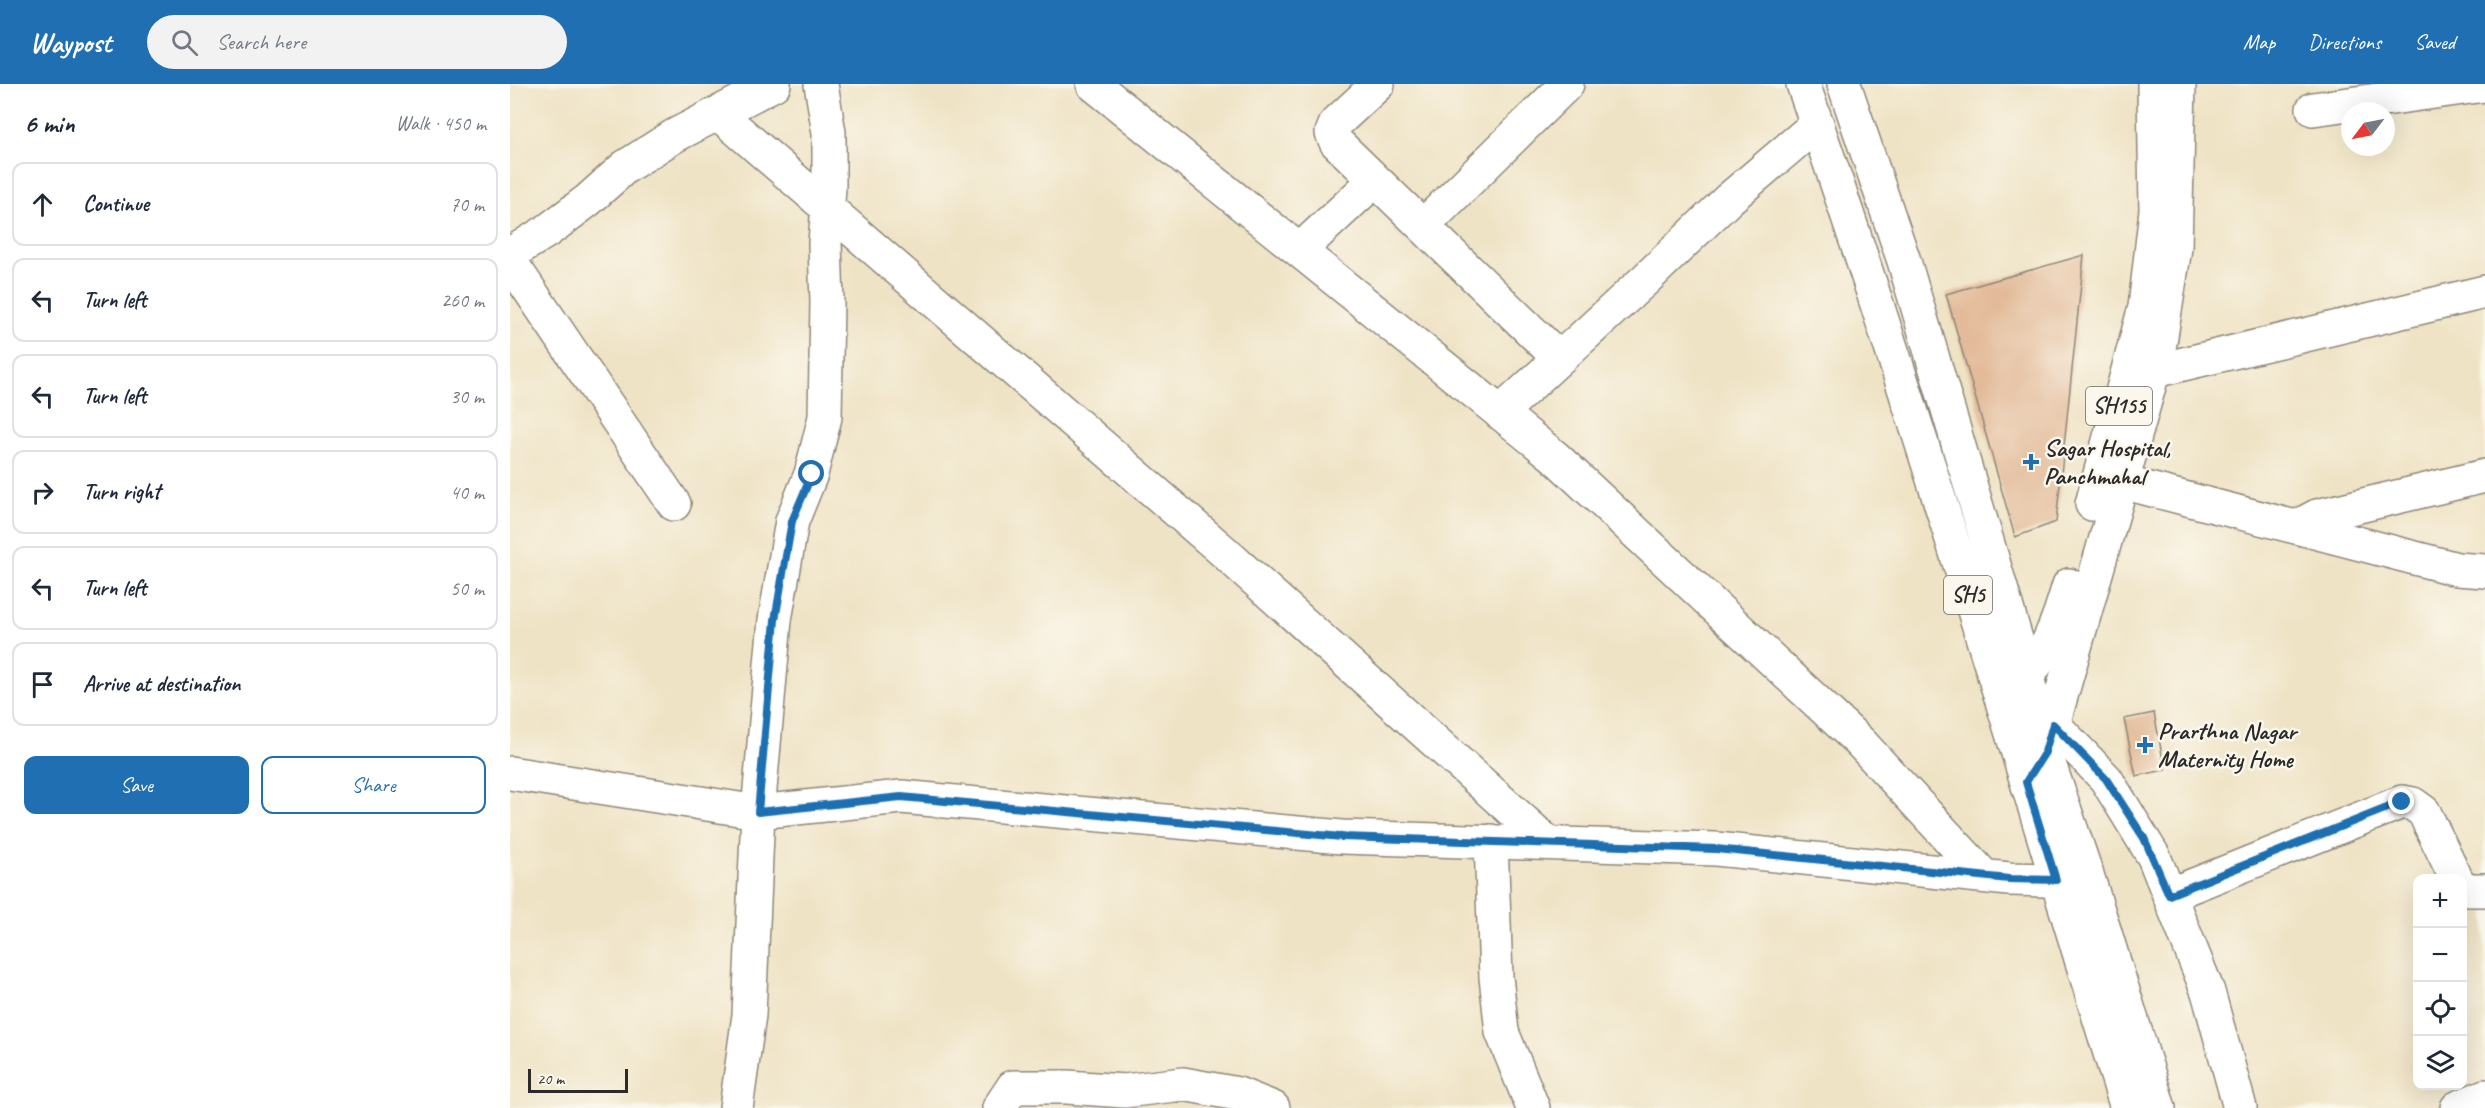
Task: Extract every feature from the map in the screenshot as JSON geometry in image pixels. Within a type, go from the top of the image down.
[{"type":"street","points":[[510,254],[547,231],[587,201],[625,167],[674,136],[774,84]]},
{"type":"street","points":[[736,1108],[749,1015],[758,812],[777,610],[792,521],[812,474],[825,417],[827,302],[825,244],[829,133],[821,84]]},
{"type":"street","points":[[1093,84],[1555,457],[1861,743],[1984,876]]},
{"type":"street","points":[[1378,84],[1336,123],[1332,133],[1336,142],[1559,358]]},
{"type":"street","points":[[1423,226],[1567,84]]},
{"type":"street","name":"SH5","points":[[1803,84],[2002,705],[2127,1108]]},
{"type":"street","points":[[1844,84],[1904,261],[2027,676],[2049,738],[2159,1108]]},
{"type":"street","name":"SH155","points":[[2002,705],[2027,676],[2056,629],[2100,477],[2145,307],[2156,210],[2154,84]]},
{"type":"street","name":"SH155","points":[[2026,782],[2049,738],[2154,371],[2175,248],[2179,84]]},
{"type":"street","points":[[2313,109],[2441,88],[2485,85]]},
{"type":"street","points":[[719,114],[828,206],[1223,551],[1548,843]]},
{"type":"street","points":[[1500,413],[1729,199],[1817,124]]},
{"type":"street","points":[[1300,250],[1376,180]]},
{"type":"street","points":[[510,261],[674,504]]},
{"type":"street","points":[[2154,371],[2485,292]]},
{"type":"street","points":[[2296,527],[2317,516],[2485,476]]},
{"type":"street","points":[[2122,482],[2457,569],[2485,571]]},
{"type":"street","points":[[2049,738],[2106,779],[2144,838],[2208,992],[2240,1108]]},
{"type":"street","points":[[510,772],[758,812],[901,797],[1342,837],[1716,849],[1984,876],[2090,881]]},
{"type":"street","points":[[2169,895],[2402,802],[2414,804],[2424,812],[2454,874]]},
{"type":"street","points":[[1491,841],[1496,977],[1502,1032],[1533,1108]]},
{"type":"street","points":[[2467,889],[2485,890]]},
{"type":"street","points":[[999,1108],[1013,1086],[1124,1091],[1183,1084],[1238,1094],[1273,1108]]},
{"type":"street","points":[[2457,1108],[2485,1095]]},
{"type":"building","points":[[2084,255],[2056,522],[2015,537],[1946,294]]},
{"type":"building","points":[[2154,713],[2165,770],[2136,776],[2124,719]]},
{"type":"place","name":"Sagar Hospital, Panchmahal","points":[[2031,462]]},
{"type":"place","name":"Prarthna Nagar Maternity Home","points":[[2145,745]]},
{"type":"route","points":[[812,474],[792,521],[775,620],[758,812],[901,797],[1342,837],[1716,849],[2009,879],[2056,880],[2026,782],[2045,752],[2053,724],[2106,779],[2144,838],[2169,895],[2402,802]]}]
